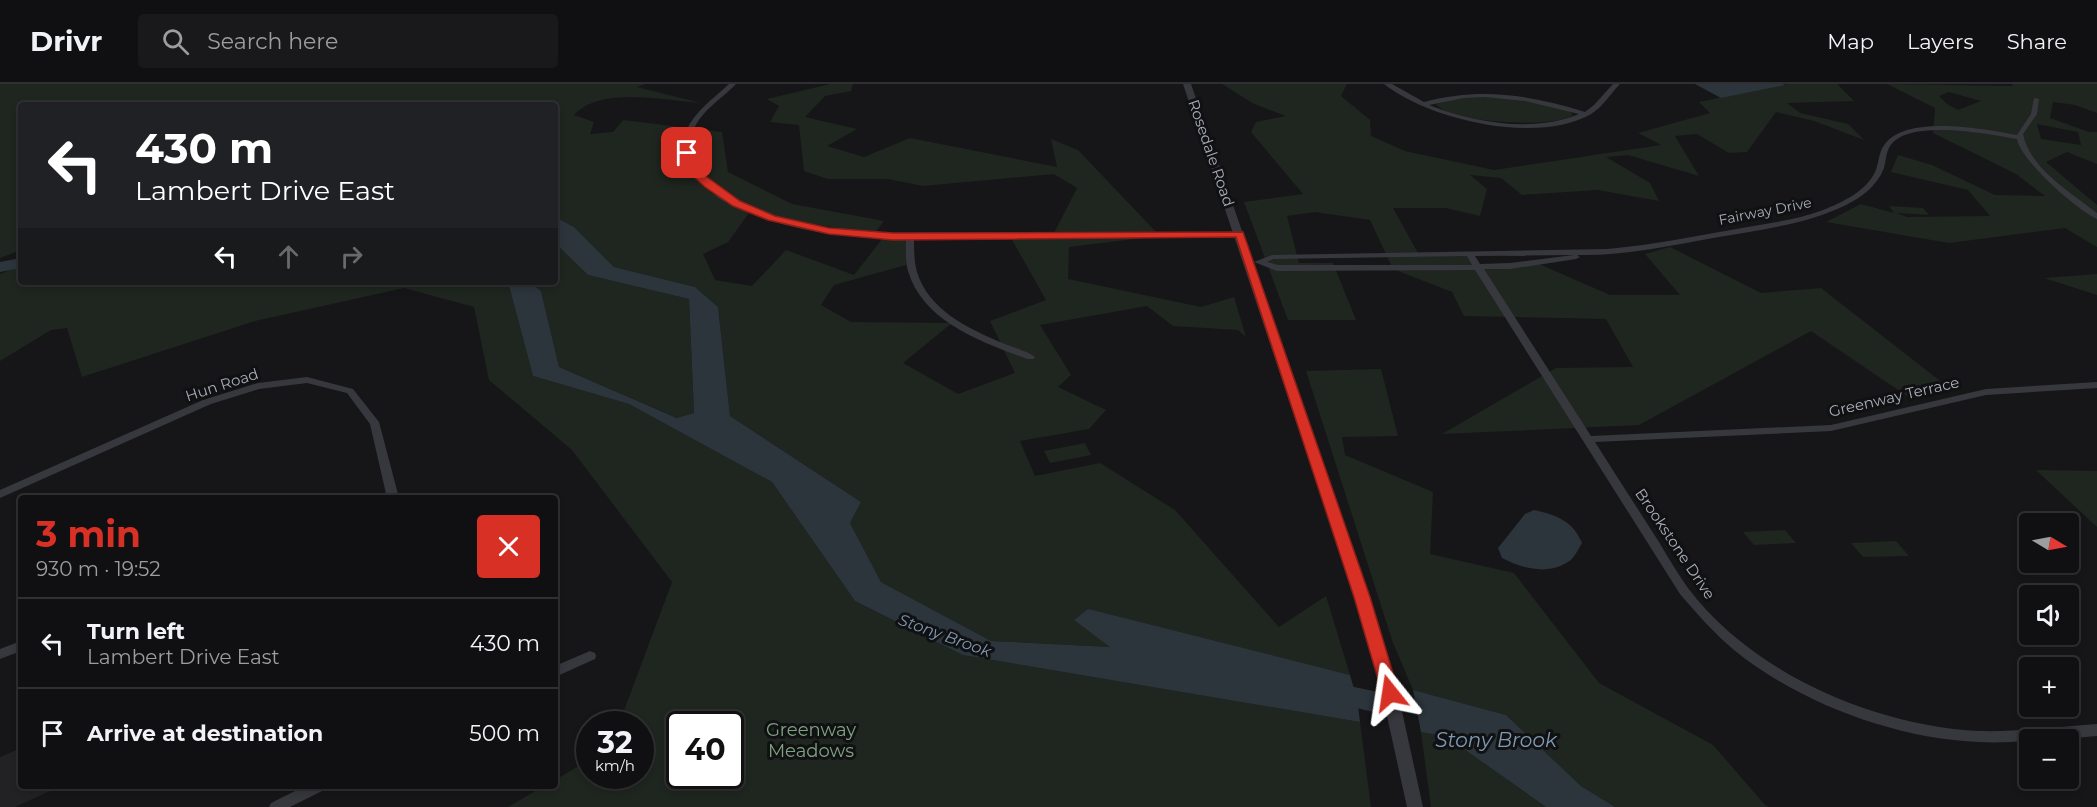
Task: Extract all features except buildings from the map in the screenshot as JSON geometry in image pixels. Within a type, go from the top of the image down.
[{"type":"street","points":[[733,84],[694,122],[687,139],[687,153],[692,165],[708,185],[736,203],[790,224],[829,231],[910,236],[1240,234]]},
{"type":"street","name":"Rosedale Road","points":[[1187,84],[1240,234],[1255,262],[1362,597],[1386,675],[1415,807]]},
{"type":"street","points":[[1387,84],[1422,105],[1457,116],[1512,124],[1557,123],[1586,114],[1596,108],[1617,84]]},
{"type":"street","points":[[1422,105],[1462,95],[1498,94],[1539,100],[1586,114]]},
{"type":"street","points":[[2036,99],[2034,114],[2019,137],[2020,144],[2028,158],[2097,217]]},
{"type":"street","name":"Fairway Drive","points":[[1255,262],[1272,257],[1469,253],[1585,254],[1668,243],[1786,222],[1823,212],[1853,198],[1871,183],[1878,173],[1891,140],[1904,134],[1924,130],[1951,129],[2019,137]]},
{"type":"street","points":[[910,236],[914,277],[927,299],[962,326],[1030,357]]},
{"type":"street","name":"Brookstone Drive","points":[[1469,253],[1684,591],[1698,608],[1743,649],[1796,683],[1861,712],[1926,730],[1988,737],[2097,730]]},
{"type":"street","name":"Fairway Drive","points":[[1255,262],[1277,268],[1478,267],[1539,263],[1575,258],[1585,254]]},
{"type":"street","name":"Hun Road","points":[[0,494],[207,402],[258,387],[307,380],[350,390],[375,424],[392,495]]},
{"type":"street","name":"Greenway Terrace","points":[[1589,439],[1831,428],[1874,420],[1978,393],[2097,385]]},
{"type":"street","points":[[0,654],[18,647]]},
{"type":"street","points":[[558,671],[590,656]]},
{"type":"street","points":[[276,807],[313,789]]},
{"type":"shaded area","points":[[18,749],[18,789],[54,789],[15,807],[0,807],[0,757]]},
{"type":"green space","points":[[0,84],[645,84],[637,87],[701,103],[652,98],[616,98],[600,100],[585,106],[574,115],[594,122],[590,134],[613,132],[623,120],[722,132],[728,172],[792,204],[884,221],[874,234],[749,213],[728,242],[703,254],[715,280],[752,286],[786,250],[854,275],[886,234],[909,235],[906,265],[834,285],[821,305],[851,322],[952,323],[903,363],[958,394],[1015,373],[990,321],[1046,300],[1011,238],[1052,237],[1077,188],[1054,174],[923,186],[888,179],[828,179],[804,171],[799,125],[770,122],[779,106],[767,99],[830,84],[853,84],[851,91],[825,96],[805,117],[857,129],[827,146],[864,157],[910,138],[1057,167],[1051,139],[1078,150],[1160,236],[1069,247],[1068,279],[1201,307],[1234,297],[1246,337],[1238,330],[1173,326],[1147,306],[1040,325],[1071,375],[1058,387],[1106,410],[1089,429],[1020,441],[1035,476],[1100,463],[1175,510],[1279,627],[1326,596],[1350,675],[1088,610],[1074,620],[1111,647],[991,641],[881,582],[850,523],[861,502],[730,416],[718,307],[695,287],[614,267],[574,227],[558,219],[558,102],[18,102],[18,251],[0,258]]},
{"type":"green space","points":[[1222,84],[1347,84],[1341,96],[1370,120],[1371,136],[1405,151],[1494,170],[1661,145],[1638,133],[1710,113],[1699,102],[1788,84],[1837,84],[1854,101],[1787,103],[1800,113],[1848,124],[1864,140],[1814,121],[1776,112],[1747,152],[1729,153],[1697,134],[1675,136],[1699,176],[1628,155],[1606,157],[1650,183],[1659,201],[1598,190],[1522,195],[1501,178],[1470,175],[1487,189],[1480,216],[1446,208],[1393,208],[1418,253],[1472,254],[1482,268],[1539,264],[1610,295],[1680,295],[1645,254],[1670,247],[1761,293],[1821,288],[1944,384],[1910,398],[1811,331],[1639,425],[1442,434],[1556,368],[1633,367],[1606,319],[1464,316],[1452,292],[1393,269],[1370,220],[1315,212],[1287,216],[1299,263],[1333,263],[1356,320],[1288,320],[1244,202],[1303,194],[1251,132],[1256,122],[1286,116],[1254,104]]},
{"type":"green space","points":[[1887,84],[2013,86],[2012,84],[2097,84],[2097,113],[2075,105],[2053,102],[2050,118],[2089,132],[2097,132],[2097,164],[2067,152],[2046,162],[2097,205],[2097,247],[2065,228],[1949,243],[1826,222],[1861,204],[1894,213],[1889,206],[1923,208],[1929,215],[1896,213],[1907,217],[1990,216],[1968,190],[1891,172],[1898,155],[1932,165],[1995,195],[2045,196],[2016,174],[1933,133],[1935,108]],"holes":[[[1949,92],[1981,101],[1958,110],[1939,96]],[[2037,124],[2078,132],[2081,145],[2041,139]]]},
{"type":"green space","points":[[1505,96],[1570,111],[1573,115],[1546,122],[1503,122],[1461,116],[1445,111],[1436,104],[1455,98]]},
{"type":"green space","points":[[558,246],[588,275],[689,299],[694,413],[678,418],[559,367],[541,291],[534,285],[558,285]]},
{"type":"green space","name":"Greenway Meadows","points":[[18,267],[18,285],[509,285],[533,376],[629,404],[772,482],[855,601],[963,655],[1360,722],[1371,807],[508,807],[539,789],[558,789],[558,778],[576,768],[576,789],[654,789],[654,711],[624,711],[672,582],[572,450],[489,380],[474,307],[404,288],[255,321],[82,377],[67,328],[51,330],[0,361],[0,274]]},
{"type":"green space","points":[[2097,274],[2097,295],[2044,278]]},
{"type":"green space","points":[[1381,369],[1398,436],[1342,437],[1345,455],[1433,492],[1430,554],[1514,573],[1599,683],[1713,745],[1769,807],[1615,807],[1581,786],[1506,715],[1413,690],[1393,643],[1306,371]]},
{"type":"green space","points":[[1085,443],[1091,455],[1050,463],[1044,451]]},
{"type":"green space","points":[[2036,470],[2097,471],[2097,527]]},
{"type":"green space","points":[[1785,530],[1796,543],[1754,545],[1743,532]]},
{"type":"green space","points":[[1896,541],[1909,556],[1863,557],[1851,543]]},
{"type":"green space","points":[[1421,732],[1447,737],[1546,807],[1431,807]]},
{"type":"water","points":[[1695,84],[1783,84],[1785,85],[1721,98]]},
{"type":"water","points":[[558,219],[574,227],[614,267],[695,287],[718,307],[730,416],[861,502],[850,523],[881,582],[991,641],[1110,647],[1074,620],[1088,609],[1350,675],[1357,699],[1360,722],[963,655],[855,601],[772,482],[629,404],[533,376],[509,285],[534,285],[541,291],[559,367],[677,418],[694,413],[689,299],[588,275],[558,246]]},
{"type":"water","points":[[1534,510],[1557,517],[1574,529],[1582,543],[1571,560],[1554,568],[1536,569],[1527,568],[1502,558],[1498,548],[1525,514]]},
{"type":"water","name":"Stony Brook","points":[[1413,690],[1506,715],[1581,786],[1615,807],[1546,807],[1447,737],[1421,732]]},
{"type":"waterway","name":"Stony Brook","points":[[0,267],[18,264]]},
{"type":"waterway","name":"Stony Brook","points":[[1330,692],[1373,701]]},
{"type":"route","points":[[687,153],[699,176],[708,185],[736,203],[790,224],[829,231],[871,236],[1240,234],[1362,597],[1390,693]]}]
